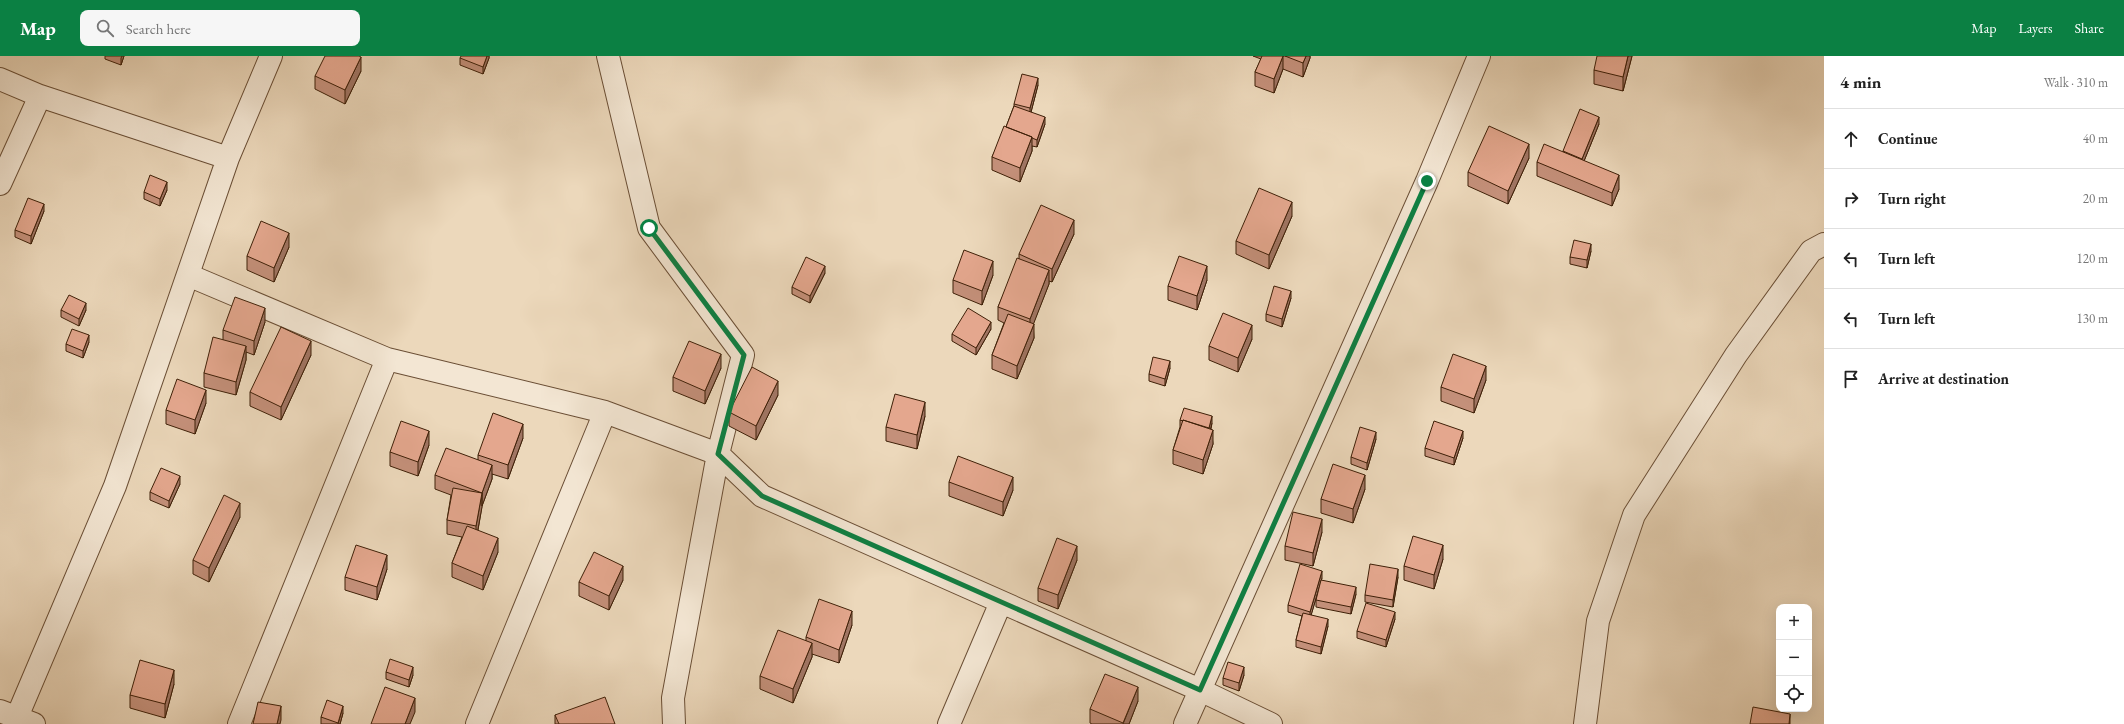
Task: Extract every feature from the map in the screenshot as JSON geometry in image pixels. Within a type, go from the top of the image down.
[{"type":"street","points":[[16,719],[115,486],[228,158],[271,56]]},
{"type":"street","points":[[608,56],[649,228],[744,355],[718,454],[673,698],[674,724]]},
{"type":"street","points":[[1185,724],[1427,181],[1479,56]]},
{"type":"street","points":[[0,79],[40,96],[228,158]]},
{"type":"street","points":[[0,184],[40,96]]},
{"type":"street","points":[[1585,724],[1598,622],[1634,515],[1741,349],[1811,251],[1824,244]]},
{"type":"street","points":[[188,275],[387,359],[605,412],[718,454],[762,496],[1200,690],[1271,724]]},
{"type":"street","points":[[239,724],[387,359]]},
{"type":"street","points":[[477,724],[605,412]]},
{"type":"street","points":[[949,724],[1001,602]]},
{"type":"building","points":[[325,56],[361,57],[345,90],[315,76]]},
{"type":"building","points":[[461,56],[487,56],[483,67],[460,58]]},
{"type":"building","points":[[1262,56],[1283,56],[1274,79],[1255,72]]},
{"type":"building","points":[[1285,56],[1306,56],[1303,63]]},
{"type":"building","points":[[1597,56],[1628,56],[1623,77],[1594,70]]},
{"type":"building","points":[[1022,74],[1038,78],[1030,108],[1014,104]]},
{"type":"building","points":[[1014,106],[1045,117],[1037,140],[1006,127]]},
{"type":"building","points":[[1580,109],[1599,117],[1582,159],[1563,151]]},
{"type":"building","points":[[1004,126],[1032,137],[1020,168],[992,157]]},
{"type":"building","points":[[1489,126],[1529,144],[1508,191],[1468,172]]},
{"type":"building","points":[[1544,144],[1619,175],[1612,193],[1537,162]]},
{"type":"building","points":[[150,175],[167,182],[160,199],[144,192]]},
{"type":"building","points":[[1259,188],[1292,202],[1269,255],[1236,241]]},
{"type":"building","points":[[28,198],[44,204],[31,236],[15,230]]},
{"type":"building","points":[[1041,205],[1074,220],[1052,269],[1019,254]]},
{"type":"building","points":[[261,221],[289,233],[274,268],[247,256]]},
{"type":"building","points":[[1574,240],[1591,244],[1587,260],[1570,257]]},
{"type":"building","points":[[964,250],[993,261],[982,291],[953,280]]},
{"type":"building","points":[[1179,256],[1207,266],[1197,296],[1168,286]]},
{"type":"building","points":[[806,257],[825,266],[810,296],[792,287]]},
{"type":"building","points":[[1017,258],[1049,270],[1030,319],[998,307]]},
{"type":"building","points":[[1274,286],[1291,291],[1282,319],[1266,314]]},
{"type":"building","points":[[69,295],[86,303],[79,319],[61,310]]},
{"type":"building","points":[[235,297],[265,308],[254,341],[223,330]]},
{"type":"building","points":[[968,308],[991,322],[976,348],[952,334]]},
{"type":"building","points":[[1223,313],[1252,325],[1238,358],[1209,346]]},
{"type":"building","points":[[1008,314],[1034,324],[1017,366],[992,355]]},
{"type":"building","points":[[281,327],[311,341],[281,407],[250,392]]},
{"type":"building","points":[[72,329],[89,335],[83,351],[66,344]]},
{"type":"building","points":[[213,337],[246,346],[236,382],[204,373]]},
{"type":"building","points":[[689,341],[721,354],[705,391],[673,377]]},
{"type":"building","points":[[1453,354],[1486,366],[1474,399],[1441,387]]},
{"type":"building","points":[[1153,357],[1170,361],[1165,379],[1149,374]]},
{"type":"building","points":[[752,367],[778,381],[756,426],[729,412]]},
{"type":"building","points":[[177,379],[206,390],[195,420],[166,410]]},
{"type":"building","points":[[895,394],[925,402],[917,435],[886,427]]},
{"type":"building","points":[[1184,408],[1212,416],[1209,428],[1180,420]]},
{"type":"building","points":[[493,413],[523,424],[508,465],[478,455]]},
{"type":"building","points":[[1183,420],[1213,430],[1203,460],[1173,450]]},
{"type":"building","points":[[401,421],[429,431],[418,462],[390,452]]},
{"type":"building","points":[[1434,421],[1463,431],[1454,458],[1425,448]]},
{"type":"building","points":[[1360,427],[1376,432],[1367,463],[1351,457]]},
{"type":"building","points":[[446,448],[492,465],[482,493],[435,475]]},
{"type":"building","points":[[958,456],[1013,477],[1003,502],[949,482]]},
{"type":"building","points":[[1333,464],[1365,475],[1353,509],[1321,499]]},
{"type":"building","points":[[161,468],[180,476],[169,501],[150,492]]},
{"type":"building","points":[[453,488],[482,493],[476,526],[447,520]]},
{"type":"building","points":[[224,495],[240,503],[209,568],[193,560]]},
{"type":"building","points":[[1293,512],[1322,519],[1313,553],[1285,546]]},
{"type":"building","points":[[467,526],[498,538],[483,576],[452,563]]},
{"type":"building","points":[[1413,536],[1443,545],[1434,575],[1404,566]]},
{"type":"building","points":[[1057,538],[1077,546],[1058,595],[1038,588]]},
{"type":"building","points":[[356,545],[387,555],[377,587],[345,577]]},
{"type":"building","points":[[594,552],[623,566],[609,596],[579,582]]},
{"type":"building","points":[[1300,564],[1322,571],[1310,612],[1288,605]]},
{"type":"building","points":[[1370,564],[1398,569],[1393,600],[1365,595]]},
{"type":"building","points":[[1321,580],[1356,587],[1351,607],[1316,600]]},
{"type":"building","points":[[819,599],[852,611],[839,650],[806,637]]},
{"type":"building","points":[[1366,603],[1395,612],[1386,640],[1357,631]]},
{"type":"building","points":[[1303,613],[1328,619],[1321,647],[1296,640]]},
{"type":"building","points":[[778,630],[812,643],[793,689],[760,676]]},
{"type":"building","points":[[390,659],[413,667],[409,680],[386,672]]},
{"type":"building","points":[[140,660],[174,670],[165,704],[130,695]]},
{"type":"building","points":[[1228,662],[1244,667],[1239,683],[1223,678]]},
{"type":"building","points":[[1105,674],[1138,687],[1123,723],[1090,709]]},
{"type":"building","points":[[385,687],[415,698],[405,724],[371,724]]},
{"type":"building","points":[[605,697],[615,724],[559,724],[555,715]]},
{"type":"building","points":[[327,700],[343,706],[338,723],[321,717]]},
{"type":"building","points":[[258,702],[281,706],[277,724],[253,724]]},
{"type":"building","points":[[1753,707],[1790,714],[1789,724],[1750,724]]},
{"type":"route","points":[[649,228],[744,355],[718,454],[762,496],[1200,690],[1427,181]]}]
